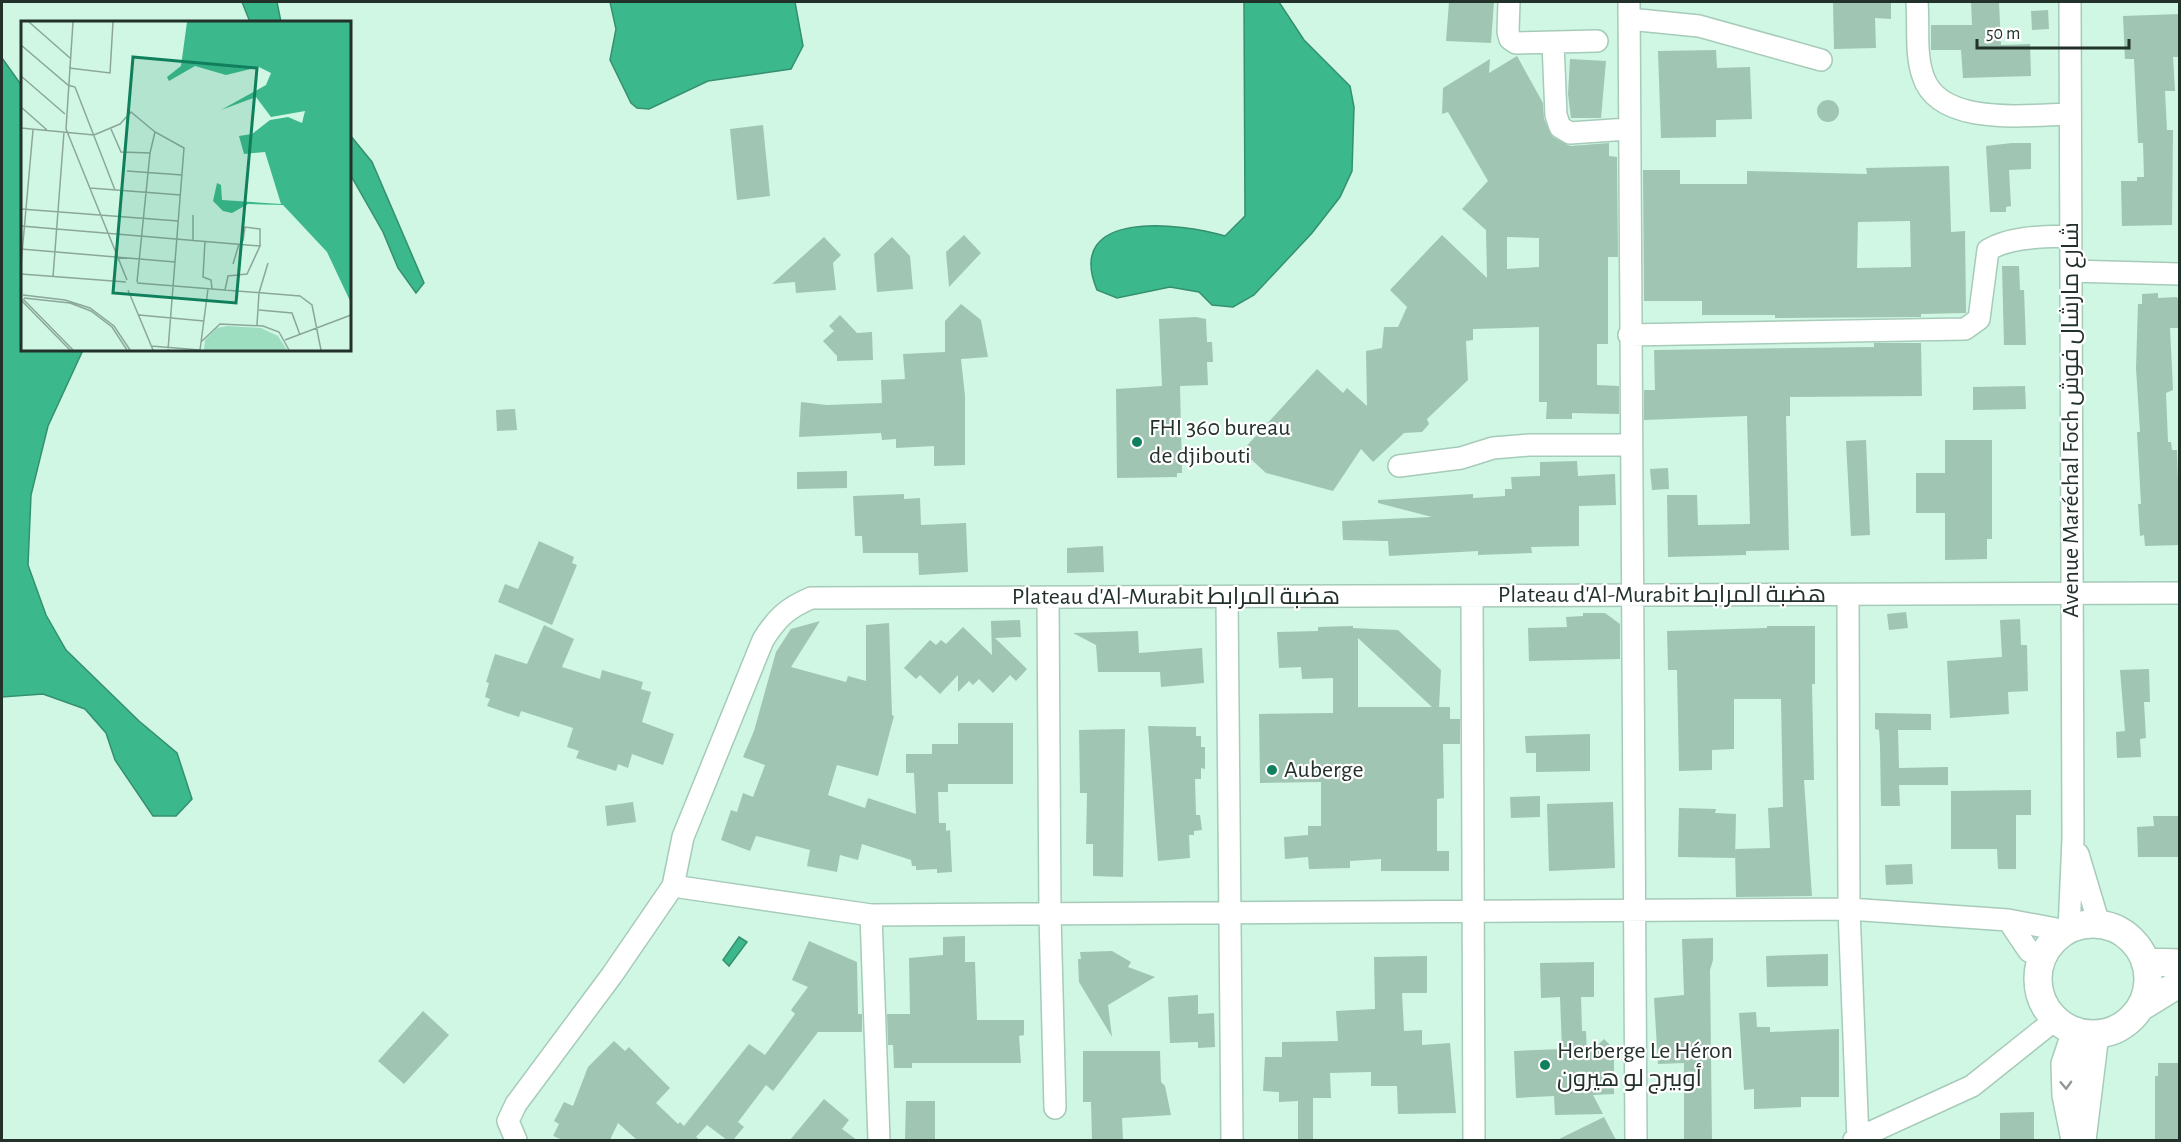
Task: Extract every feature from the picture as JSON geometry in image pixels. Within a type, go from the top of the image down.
[{"type":"main road","points":[[2141,1007],[2147,992],[2145,962],[2138,948],[2128,936],[2114,928],[2099,924],[2068,930],[2052,942],[2043,958],[2039,974],[2040,991],[2046,1007],[2076,1028],[2122,1026],[2141,1007],[2180,983]]},
{"type":"main road","points":[[2145,962],[2180,963]]},
{"type":"main road","points":[[2075,1140],[2066,1095],[2065,1064],[2076,1028]]},
{"type":"main road","points":[[2076,1028],[2082,1140]]},
{"type":"street","points":[[1509,2],[1508,32],[1510,39],[1516,43],[1597,41]]},
{"type":"street","points":[[1917,2],[1923,76],[1937,99],[1951,107],[1978,113],[2070,114]]},
{"type":"street","name":"Avenue Maréchal Foch شارع مارشال فوش","points":[[2070,2],[2073,839]]},
{"type":"street","points":[[1636,1140],[1633,595],[1629,445],[1629,10],[1699,26],[1821,60]]},
{"type":"street","points":[[1553,43],[1556,115],[1560,127],[1570,133],[1628,129]]},
{"type":"street","points":[[1629,334],[1965,329],[1979,319],[1988,250],[1997,244],[2030,238],[2071,236]]},
{"type":"street","points":[[2071,271],[2180,274]]},
{"type":"street","points":[[1399,466],[1520,446],[1629,445]]},
{"type":"street","name":"Plateau d'Al-Murabit هضبة المرابط","points":[[516,1140],[508,1120],[516,1104],[673,886],[683,837],[763,640],[775,621],[790,606],[811,598],[2180,593]]},
{"type":"street","points":[[1848,595],[1849,909],[1857,1140],[1972,1086],[2076,1028]]},
{"type":"street","points":[[1472,596],[1471,912],[1474,1140]]},
{"type":"street","points":[[1048,597],[1050,915],[1056,1108]]},
{"type":"street","points":[[1227,597],[1232,1140]]},
{"type":"street","points":[[2073,839],[2099,924]]},
{"type":"street","points":[[673,886],[871,915],[1849,909],[2008,920],[2068,930],[2073,839]]},
{"type":"street","points":[[871,915],[879,1140]]},
{"type":"street","points":[[2008,920],[2029,951],[2043,958]]},
{"type":"shaded area","points":[[242,2],[277,2],[281,21],[250,21]]},
{"type":"shaded area","points":[[610,2],[795,2],[803,46],[791,69],[708,81],[649,109],[637,108],[631,103],[610,60],[616,29]]},
{"type":"shaded area","points":[[1244,2],[1279,2],[1304,40],[1350,86],[1354,107],[1352,171],[1340,197],[1312,233],[1254,295],[1233,307],[1212,305],[1199,292],[1170,287],[1117,298],[1097,290],[1091,264],[1097,245],[1111,233],[1132,227],[1157,226],[1182,227],[1225,236],[1245,216]]},
{"type":"shaded area","points":[[2,58],[21,85],[21,351],[83,351],[48,426],[31,495],[28,565],[46,615],[66,650],[139,721],[177,753],[192,799],[176,816],[153,816],[115,760],[106,733],[85,709],[43,694],[2,697]]},
{"type":"shaded area","points":[[351,136],[372,162],[424,283],[416,293],[398,268],[383,232],[351,176]]},
{"type":"shaded area","points":[[739,937],[747,942],[729,966],[723,960]]},
{"type":"building","points":[[1449,2],[1494,2],[1491,43],[1446,41]]},
{"type":"building","points":[[1833,2],[1891,2],[1891,19],[1875,18],[1876,48],[1834,49]]},
{"type":"building","points":[[1971,2],[1999,2],[2001,45],[2030,44],[2031,76],[1963,78],[1961,50],[1931,50],[1931,25],[1972,25]]},
{"type":"building","points":[[2048,10],[2049,29],[2032,30],[2031,11]]},
{"type":"building","points":[[2180,14],[2180,57],[2173,57],[2175,91],[2165,91],[2167,130],[2173,130],[2172,225],[2122,226],[2121,181],[2137,181],[2137,177],[2144,177],[2143,143],[2138,143],[2134,59],[2125,59],[2123,16]]},
{"type":"building","points":[[1716,50],[1717,68],[1750,67],[1752,119],[1716,120],[1716,137],[1661,138],[1658,51]]},
{"type":"building","points":[[1517,56],[1543,103],[1544,119],[1553,137],[1570,146],[1609,143],[1609,156],[1617,157],[1618,257],[1608,257],[1608,344],[1597,344],[1597,385],[1619,386],[1619,414],[1572,413],[1572,419],[1546,419],[1547,402],[1539,402],[1539,327],[1473,329],[1473,340],[1466,341],[1468,380],[1427,419],[1429,424],[1422,432],[1404,433],[1373,462],[1361,449],[1333,491],[1266,473],[1242,451],[1317,369],[1343,393],[1347,388],[1367,406],[1366,351],[1382,348],[1384,327],[1398,327],[1407,307],[1390,290],[1442,235],[1487,278],[1486,230],[1462,209],[1488,181],[1448,112],[1442,114],[1443,88],[1490,59],[1489,73]],"holes":[[[1507,237],[1539,238],[1539,267],[1507,269]]]},
{"type":"building","points":[[1570,59],[1606,61],[1601,118],[1571,118],[1568,94]]},
{"type":"building","points":[[1828,100],[1836,103],[1839,111],[1836,119],[1828,122],[1820,119],[1817,111],[1820,103]]},
{"type":"building","points":[[763,125],[770,196],[737,200],[730,129]]},
{"type":"building","points":[[2031,143],[2031,169],[2009,170],[2011,206],[2006,207],[2006,212],[1990,212],[1986,146]]},
{"type":"building","points":[[1949,166],[1951,232],[1965,231],[1966,313],[1921,314],[1921,317],[1775,318],[1775,315],[1702,315],[1702,301],[1644,301],[1643,170],[1680,170],[1680,184],[1747,184],[1747,171],[1867,174],[1866,168]],"holes":[[[1910,221],[1911,267],[1857,268],[1858,222]]]},
{"type":"building","points":[[964,235],[981,253],[949,287],[946,252]]},
{"type":"building","points":[[824,237],[841,255],[833,263],[836,290],[796,293],[795,282],[772,284]]},
{"type":"building","points":[[892,237],[910,256],[913,289],[877,292],[874,254]]},
{"type":"building","points":[[2002,266],[2019,266],[2020,290],[2024,290],[2026,345],[2004,345]]},
{"type":"building","points":[[2158,293],[2158,298],[2177,297],[2180,304],[2180,328],[2170,328],[2173,390],[2166,393],[2168,442],[2171,442],[2172,450],[2177,450],[2180,545],[2145,546],[2144,535],[2140,536],[2138,504],[2141,504],[2136,368],[2138,304],[2142,304],[2142,294]]},
{"type":"building","points":[[961,304],[981,320],[988,357],[961,359],[965,396],[965,465],[934,466],[934,446],[896,448],[896,439],[882,440],[881,433],[799,437],[801,402],[827,405],[882,403],[881,380],[905,379],[903,354],[945,352],[945,321]]},
{"type":"building","points":[[840,315],[857,333],[872,332],[873,360],[837,361],[837,356],[823,341],[834,331],[829,326]]},
{"type":"building","points":[[1196,317],[1206,319],[1207,342],[1212,342],[1213,362],[1207,362],[1208,385],[1180,386],[1182,473],[1177,473],[1177,477],[1117,478],[1116,389],[1162,386],[1159,319]]},
{"type":"building","points":[[1874,343],[1921,343],[1922,396],[1790,397],[1790,416],[1786,416],[1789,550],[1746,551],[1746,555],[1668,557],[1667,495],[1697,495],[1698,525],[1750,524],[1747,416],[1644,420],[1644,390],[1655,390],[1654,350],[1874,347]]},
{"type":"building","points":[[2025,386],[2026,409],[1973,410],[1973,387]]},
{"type":"building","points":[[515,409],[517,430],[497,431],[496,410]]},
{"type":"building","points":[[1866,440],[1870,535],[1851,536],[1846,441]]},
{"type":"building","points":[[1945,440],[1992,440],[1992,539],[1987,539],[1987,559],[1945,560],[1945,513],[1916,513],[1916,473],[1945,473]]},
{"type":"building","points":[[1577,461],[1578,476],[1615,474],[1616,505],[1579,506],[1579,546],[1531,547],[1532,553],[1478,555],[1478,551],[1389,556],[1388,541],[1343,540],[1342,521],[1432,517],[1378,503],[1378,500],[1473,494],[1473,498],[1505,496],[1505,489],[1512,489],[1511,477],[1540,476],[1540,462]]},
{"type":"building","points":[[1668,468],[1669,489],[1652,490],[1650,469]]},
{"type":"building","points":[[847,471],[847,488],[797,489],[797,472]]},
{"type":"building","points":[[904,494],[904,499],[920,498],[921,525],[966,523],[968,572],[919,575],[918,553],[863,553],[862,536],[855,536],[853,496]]},
{"type":"building","points":[[539,541],[574,557],[572,563],[577,565],[552,625],[498,602],[505,584],[518,589]]},
{"type":"building","points":[[1103,546],[1104,572],[1067,573],[1067,548]]},
{"type":"building","points":[[1906,612],[1908,628],[1889,630],[1887,614]]},
{"type":"building","points":[[1583,613],[1605,613],[1620,624],[1620,659],[1529,661],[1528,628],[1567,627],[1566,617],[1583,616]]},
{"type":"building","points":[[2020,619],[2021,645],[2027,645],[2028,691],[2008,692],[2009,714],[1950,718],[1947,661],[2002,657],[2000,620]]},
{"type":"building","points":[[1020,620],[1021,637],[995,638],[1027,669],[1016,681],[1010,675],[993,693],[979,679],[973,685],[969,681],[958,692],[958,675],[940,694],[920,675],[916,679],[904,668],[930,640],[936,645],[941,640],[946,644],[963,627],[992,655],[991,621]]},
{"type":"building","points":[[820,621],[791,667],[846,682],[848,676],[866,681],[866,625],[889,623],[892,715],[894,716],[878,776],[837,765],[828,795],[865,808],[868,798],[916,814],[914,773],[906,773],[906,754],[932,754],[932,744],[958,744],[958,723],[1013,723],[1013,784],[948,784],[948,792],[938,792],[939,823],[946,823],[946,831],[950,830],[952,872],[937,873],[937,869],[916,870],[911,860],[862,844],[858,860],[840,855],[837,872],[807,866],[810,850],[756,836],[750,851],[721,840],[731,810],[737,812],[743,793],[753,797],[765,765],[743,757],[754,731],[776,652],[791,629]]},
{"type":"building","points":[[544,625],[574,639],[562,667],[600,679],[602,670],[643,682],[641,689],[651,692],[642,722],[674,734],[663,765],[632,754],[628,768],[618,764],[616,771],[576,758],[579,751],[567,747],[573,728],[521,711],[519,717],[487,706],[490,699],[485,697],[489,683],[486,682],[495,654],[527,664]]},
{"type":"building","points":[[1353,626],[1353,628],[1398,630],[1441,670],[1439,707],[1450,707],[1450,719],[1460,719],[1460,744],[1443,744],[1444,798],[1437,799],[1437,851],[1449,851],[1449,871],[1381,871],[1381,859],[1350,861],[1350,868],[1309,869],[1308,857],[1285,859],[1284,837],[1308,835],[1308,826],[1321,826],[1321,782],[1260,783],[1259,714],[1333,713],[1333,678],[1302,679],[1301,667],[1279,668],[1277,632],[1318,631],[1318,627]],"holes":[[[1358,638],[1432,707],[1358,707]]]},
{"type":"building","points":[[1767,626],[1815,626],[1815,684],[1812,684],[1814,780],[1804,780],[1812,896],[1736,897],[1735,849],[1770,848],[1768,808],[1783,807],[1781,699],[1734,699],[1734,749],[1712,750],[1712,770],[1679,771],[1677,670],[1668,670],[1667,631],[1767,628]]},
{"type":"building","points":[[1138,631],[1139,653],[1202,648],[1204,683],[1161,687],[1160,672],[1098,672],[1096,645],[1073,633]]},
{"type":"building","points":[[2149,669],[2150,702],[2144,702],[2146,738],[2140,739],[2141,757],[2117,758],[2116,732],[2125,731],[2120,670]]},
{"type":"building","points":[[1875,713],[1931,714],[1931,730],[1898,730],[1899,768],[1948,767],[1948,785],[1899,785],[1900,806],[1881,806],[1879,730],[1875,729]]},
{"type":"building","points":[[1148,726],[1196,727],[1196,736],[1201,736],[1201,747],[1205,747],[1205,769],[1201,768],[1201,779],[1195,779],[1196,815],[1200,815],[1202,830],[1194,831],[1194,835],[1189,835],[1190,858],[1158,861]]},
{"type":"building","points":[[1125,729],[1123,877],[1093,876],[1093,844],[1086,844],[1087,793],[1080,793],[1079,730]]},
{"type":"building","points":[[1590,734],[1590,771],[1536,772],[1536,753],[1526,753],[1525,736]]},
{"type":"building","points":[[2031,790],[2031,815],[2016,815],[2016,869],[1998,869],[1997,849],[1951,849],[1951,791]]},
{"type":"building","points":[[1540,796],[1540,817],[1511,818],[1510,797]]},
{"type":"building","points":[[633,802],[636,822],[607,826],[605,806]]},
{"type":"building","points":[[1613,802],[1615,868],[1549,871],[1547,804]]},
{"type":"building","points":[[1679,808],[1716,809],[1715,813],[1736,814],[1735,858],[1678,857]]},
{"type":"building","points":[[2153,816],[2178,816],[2180,857],[2138,857],[2137,827],[2154,826]]},
{"type":"building","points":[[1912,864],[1913,884],[1886,885],[1885,865]]},
{"type":"building","points":[[965,936],[965,962],[975,962],[977,1020],[1024,1020],[1024,1035],[1019,1036],[1021,1063],[912,1063],[912,1068],[894,1068],[893,1045],[888,1045],[887,1014],[910,1014],[909,958],[943,955],[943,937]]},
{"type":"building","points":[[1713,938],[1713,960],[1710,970],[1712,1140],[1684,1140],[1684,1063],[1658,1064],[1654,998],[1684,995],[1682,939]]},
{"type":"building","points":[[809,941],[857,962],[858,1014],[862,1014],[862,1032],[818,1032],[773,1091],[766,1085],[738,1122],[744,1127],[733,1140],[727,1140],[707,1125],[696,1137],[700,1140],[637,1140],[618,1123],[610,1140],[563,1140],[553,1136],[559,1124],[554,1121],[564,1102],[573,1106],[588,1067],[614,1041],[625,1051],[629,1047],[670,1088],[656,1103],[678,1124],[680,1122],[684,1126],[749,1044],[765,1055],[795,1014],[791,1010],[808,987],[792,980]]},
{"type":"building","points":[[1112,951],[1131,962],[1128,967],[1155,977],[1108,1005],[1112,1037],[1079,982],[1078,959],[1081,959],[1080,952]]},
{"type":"building","points":[[1828,954],[1828,986],[1767,987],[1766,956]]},
{"type":"building","points":[[1427,956],[1427,993],[1402,993],[1404,1031],[1422,1030],[1422,1045],[1450,1043],[1456,1113],[1398,1114],[1397,1086],[1371,1086],[1371,1072],[1330,1073],[1331,1098],[1313,1098],[1313,1140],[1298,1140],[1298,1101],[1279,1102],[1279,1092],[1263,1091],[1265,1057],[1282,1057],[1282,1042],[1338,1041],[1336,1011],[1375,1009],[1374,957]]},
{"type":"building","points":[[1594,962],[1594,997],[1581,997],[1582,1031],[1586,1031],[1587,1055],[1604,1039],[1614,1049],[1614,1094],[1593,1095],[1603,1114],[1555,1115],[1554,1096],[1516,1098],[1514,1051],[1562,1049],[1560,997],[1541,998],[1540,963]]},
{"type":"building","points":[[1198,995],[1198,1014],[1214,1013],[1215,1047],[1198,1048],[1198,1042],[1170,1043],[1168,997]]},
{"type":"building","points":[[423,1011],[449,1035],[404,1084],[378,1061]]},
{"type":"building","points":[[1756,1012],[1757,1027],[1770,1027],[1770,1032],[1839,1029],[1839,1097],[1801,1097],[1801,1107],[1754,1109],[1754,1089],[1744,1090],[1739,1013]]},
{"type":"building","points":[[1083,1051],[1160,1051],[1161,1082],[1165,1086],[1171,1115],[1122,1118],[1123,1140],[1092,1140],[1091,1102],[1083,1102]]},
{"type":"building","points":[[2158,1063],[2180,1063],[2180,1140],[2155,1140],[2155,1076],[2158,1076]]},
{"type":"building","points":[[824,1099],[849,1120],[842,1129],[857,1140],[790,1140]]},
{"type":"building","points":[[906,1101],[935,1101],[935,1140],[905,1140]]},
{"type":"building","points":[[2034,1112],[2034,1140],[2000,1140],[2000,1113]]},
{"type":"building","points":[[1604,1117],[1616,1140],[1557,1140]]},
{"type":"place","name":"FHI 360 bureau de djibouti","points":[[1137,442]]},
{"type":"place","name":"Auberge","points":[[1272,770]]},
{"type":"place","name":"Herberge Le Héron أوبيرج لو هيرون","points":[[1545,1065]]}]
